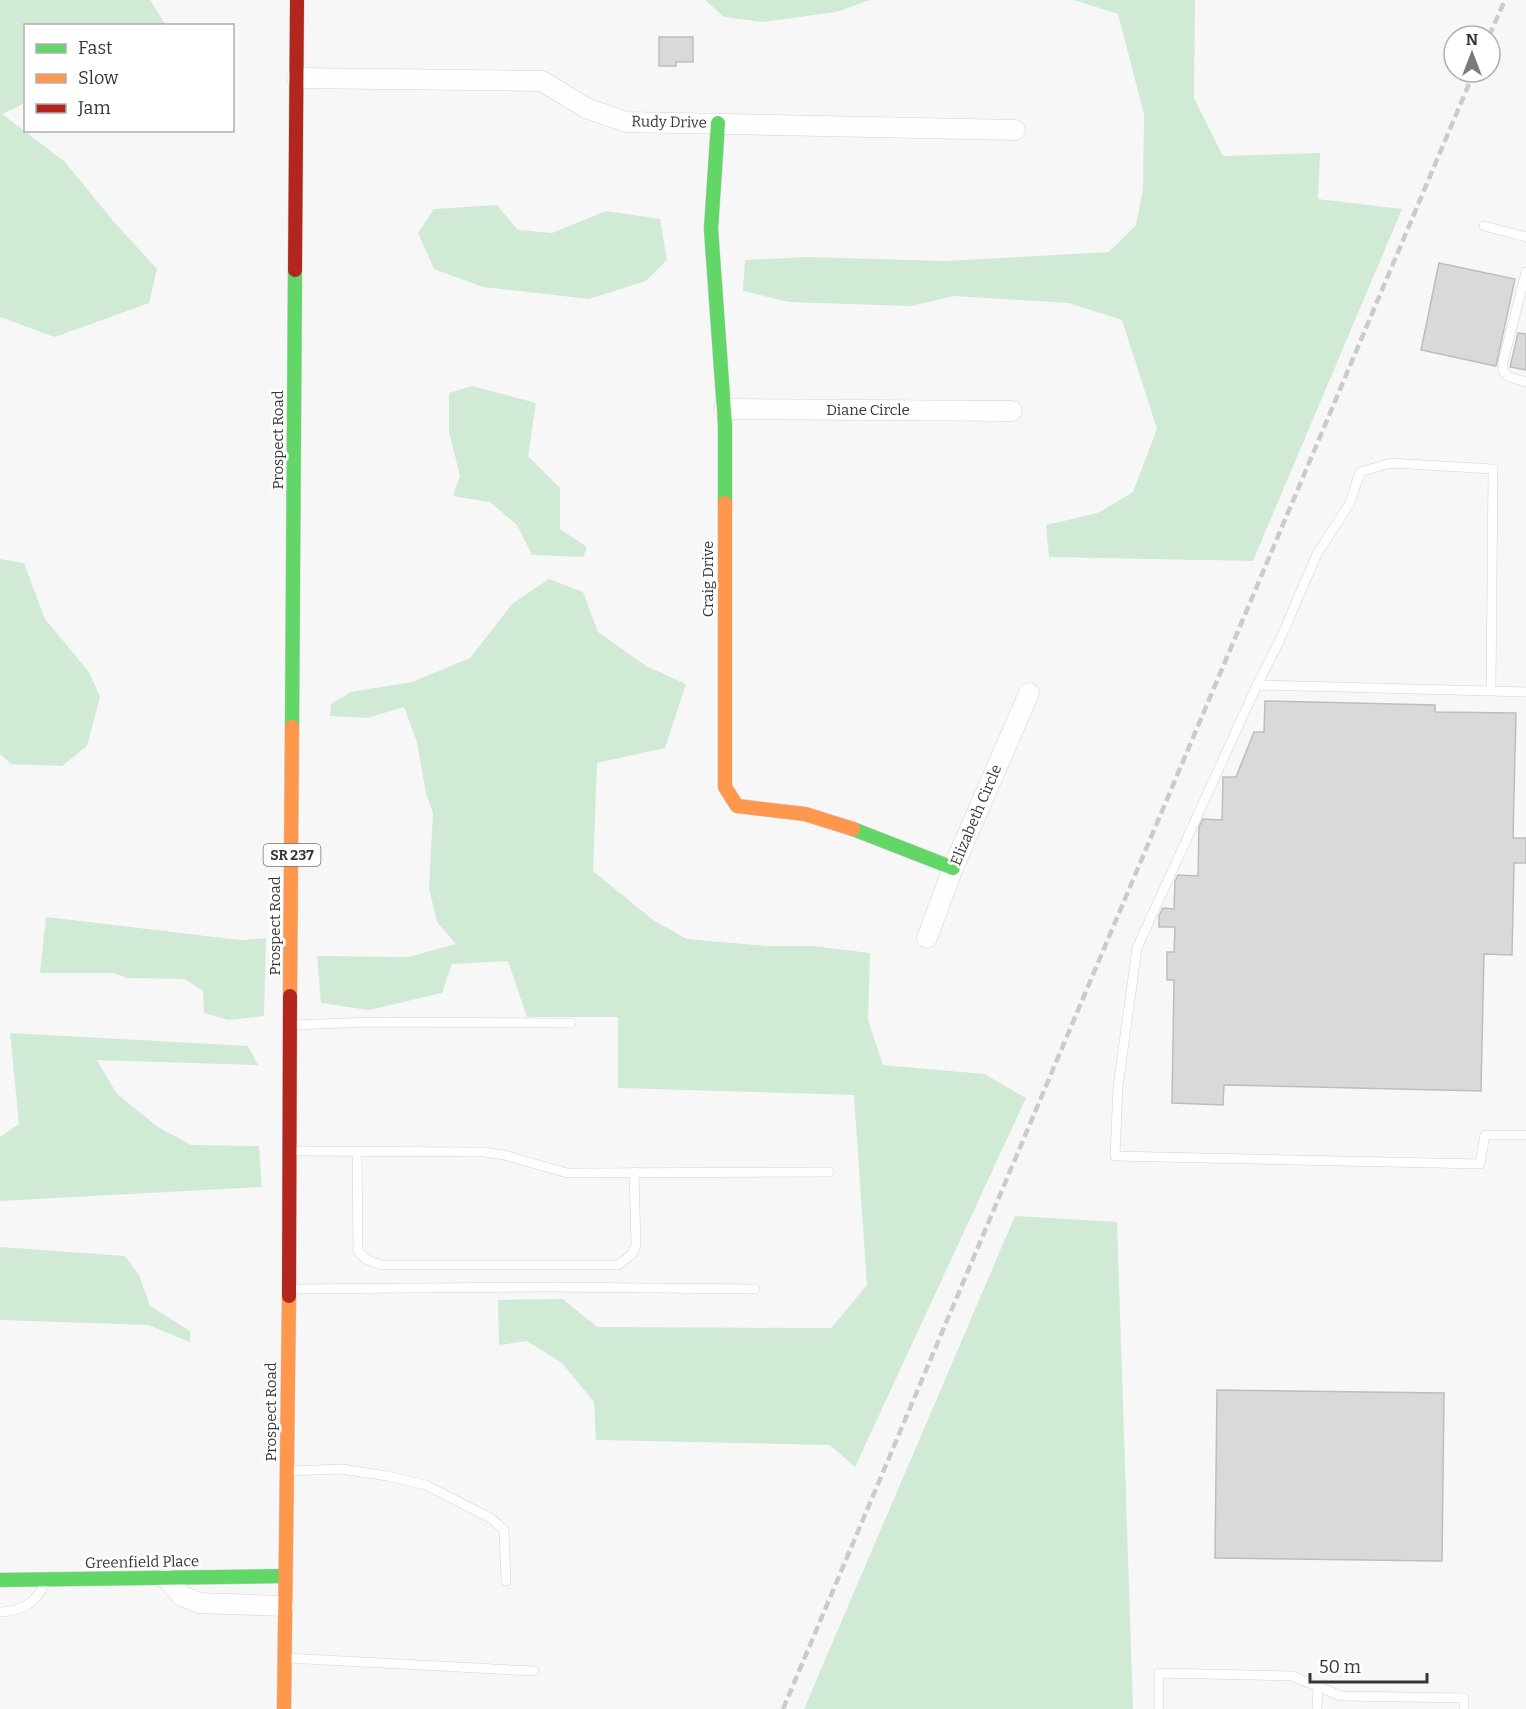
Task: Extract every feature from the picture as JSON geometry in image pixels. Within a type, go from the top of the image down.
[{"type":"main road","name":"Prospect Road","points":[[284,1709],[289,1289],[297,0]]},
{"type":"main road","name":"Craig Drive","points":[[718,123],[711,229],[724,409],[724,787],[737,806],[805,814],[856,830],[953,868]]},
{"type":"main road","name":"Greenfield Place","points":[[0,1580],[285,1576]]},
{"type":"street","name":"Rudy Drive","points":[[297,78],[542,81],[585,108],[626,122],[1015,130]]},
{"type":"street","name":"Diane Circle","points":[[724,409],[1012,411]]},
{"type":"street","name":"Elizabeth Circle","points":[[927,938],[953,868],[1029,693]]},
{"type":"street","points":[[166,1578],[182,1596],[199,1603],[284,1606]]},
{"type":"lane","points":[[1484,226],[1526,237]]},
{"type":"lane","points":[[1526,272],[1503,362],[1503,371],[1509,377],[1526,382]]},
{"type":"lane","points":[[1491,691],[1493,469],[1391,464],[1360,472],[1350,503],[1317,554],[1279,642],[1257,685],[1137,948],[1118,1087],[1114,1156],[1480,1164],[1485,1135],[1526,1135]]},
{"type":"lane","points":[[1257,685],[1526,692]]},
{"type":"lane","points":[[290,1025],[370,1022],[571,1023]]},
{"type":"lane","points":[[290,1151],[484,1152],[504,1155],[567,1173],[829,1172]]},
{"type":"lane","points":[[357,1152],[358,1251],[367,1260],[381,1264],[618,1264],[631,1255],[636,1246],[634,1172]]},
{"type":"lane","points":[[289,1289],[755,1288]]},
{"type":"lane","points":[[287,1471],[341,1469],[426,1485],[445,1494],[492,1519],[504,1530],[506,1581]]},
{"type":"lane","points":[[0,1612],[13,1611],[29,1605],[40,1593],[47,1579]]},
{"type":"lane","points":[[284,1658],[534,1671]]},
{"type":"lane","points":[[1159,1709],[1159,1673],[1292,1676],[1341,1695],[1464,1698],[1464,1709]]},
{"type":"lane","points":[[1317,1709],[1318,1687]]},
{"type":"green space","points":[[0,0],[150,0],[165,24],[24,24],[24,103],[2,114],[65,162],[114,222],[157,269],[149,303],[55,337],[0,317]]},
{"type":"green space","points":[[705,0],[870,0],[836,12],[763,22],[724,17]]},
{"type":"green space","points":[[1074,0],[1195,0],[1194,98],[1223,156],[1320,153],[1318,199],[1402,209],[1253,561],[1049,557],[1046,525],[1098,513],[1133,492],[1157,429],[1122,320],[1069,303],[954,296],[911,306],[789,302],[743,291],[745,260],[807,257],[946,261],[1109,252],[1136,225],[1143,189],[1144,114],[1118,14]]},
{"type":"green space","points":[[497,205],[518,230],[552,233],[606,211],[660,219],[667,260],[646,281],[589,299],[483,287],[434,269],[418,233],[434,209]]},
{"type":"green space","points":[[472,386],[536,403],[528,456],[560,488],[560,529],[587,547],[583,557],[532,555],[517,525],[490,502],[453,496],[460,476],[449,432],[449,393]]},
{"type":"green space","points":[[0,559],[24,563],[45,619],[89,672],[100,697],[87,746],[62,766],[11,764],[0,754]]},
{"type":"green space","points":[[549,579],[583,592],[598,632],[646,666],[686,684],[665,748],[597,763],[593,871],[653,920],[687,939],[766,946],[812,946],[870,953],[868,1020],[883,1065],[984,1074],[1026,1098],[855,1467],[830,1445],[596,1440],[594,1402],[562,1363],[527,1341],[499,1345],[498,1300],[563,1299],[597,1327],[831,1328],[867,1285],[854,1095],[618,1088],[618,1017],[527,1017],[508,961],[452,964],[442,993],[369,1010],[321,1003],[317,956],[408,957],[456,944],[437,922],[429,888],[433,813],[426,794],[417,742],[404,707],[367,718],[330,716],[331,704],[351,692],[412,682],[470,658],[513,603]]},
{"type":"green space","points":[[46,917],[240,940],[266,938],[264,1016],[228,1020],[204,1013],[203,991],[185,979],[126,978],[114,973],[40,973]]},
{"type":"green space","points":[[10,1033],[248,1046],[258,1065],[97,1060],[117,1094],[158,1127],[191,1145],[259,1146],[262,1187],[0,1201],[0,1137],[19,1124]]},
{"type":"green space","points":[[1015,1216],[1117,1222],[1133,1709],[804,1709]]},
{"type":"green space","points":[[0,1247],[125,1256],[139,1275],[150,1306],[190,1331],[190,1342],[148,1325],[0,1320]]},
{"type":"building","points":[[659,37],[693,37],[693,62],[676,62],[676,66],[659,66]]},
{"type":"building","points":[[1439,263],[1515,279],[1496,366],[1421,350]]},
{"type":"building","points":[[1518,333],[1526,334],[1526,370],[1510,367]]},
{"type":"building","points":[[1265,701],[1435,705],[1435,712],[1516,713],[1513,838],[1526,838],[1526,863],[1514,863],[1512,955],[1484,954],[1481,1091],[1224,1085],[1223,1105],[1172,1103],[1174,980],[1167,980],[1167,952],[1174,952],[1175,927],[1159,927],[1159,916],[1163,908],[1174,909],[1175,881],[1178,875],[1198,876],[1199,827],[1203,819],[1222,820],[1223,777],[1236,777],[1254,732],[1264,732]]},
{"type":"building","points":[[1217,1390],[1444,1393],[1442,1561],[1215,1558]]},
{"type":"railway","points":[[1494,24],[1505,0]]},
{"type":"railway","points":[[783,1709],[1469,84]]},
{"type":"traffic: fast","points":[[718,123],[711,229],[725,425],[725,503]]},
{"type":"traffic: fast","points":[[292,727],[295,270]]},
{"type":"traffic: fast","points":[[853,829],[953,868]]},
{"type":"traffic: fast","points":[[0,1580],[285,1576]]},
{"type":"traffic: slow","points":[[725,503],[725,787],[737,806],[805,814],[853,829]]},
{"type":"traffic: slow","points":[[290,996],[292,727]]},
{"type":"traffic: slow","points":[[284,1709],[289,1296]]},
{"type":"traffic: jam","points":[[295,270],[297,0]]},
{"type":"traffic: jam","points":[[289,1296],[290,996]]}]
